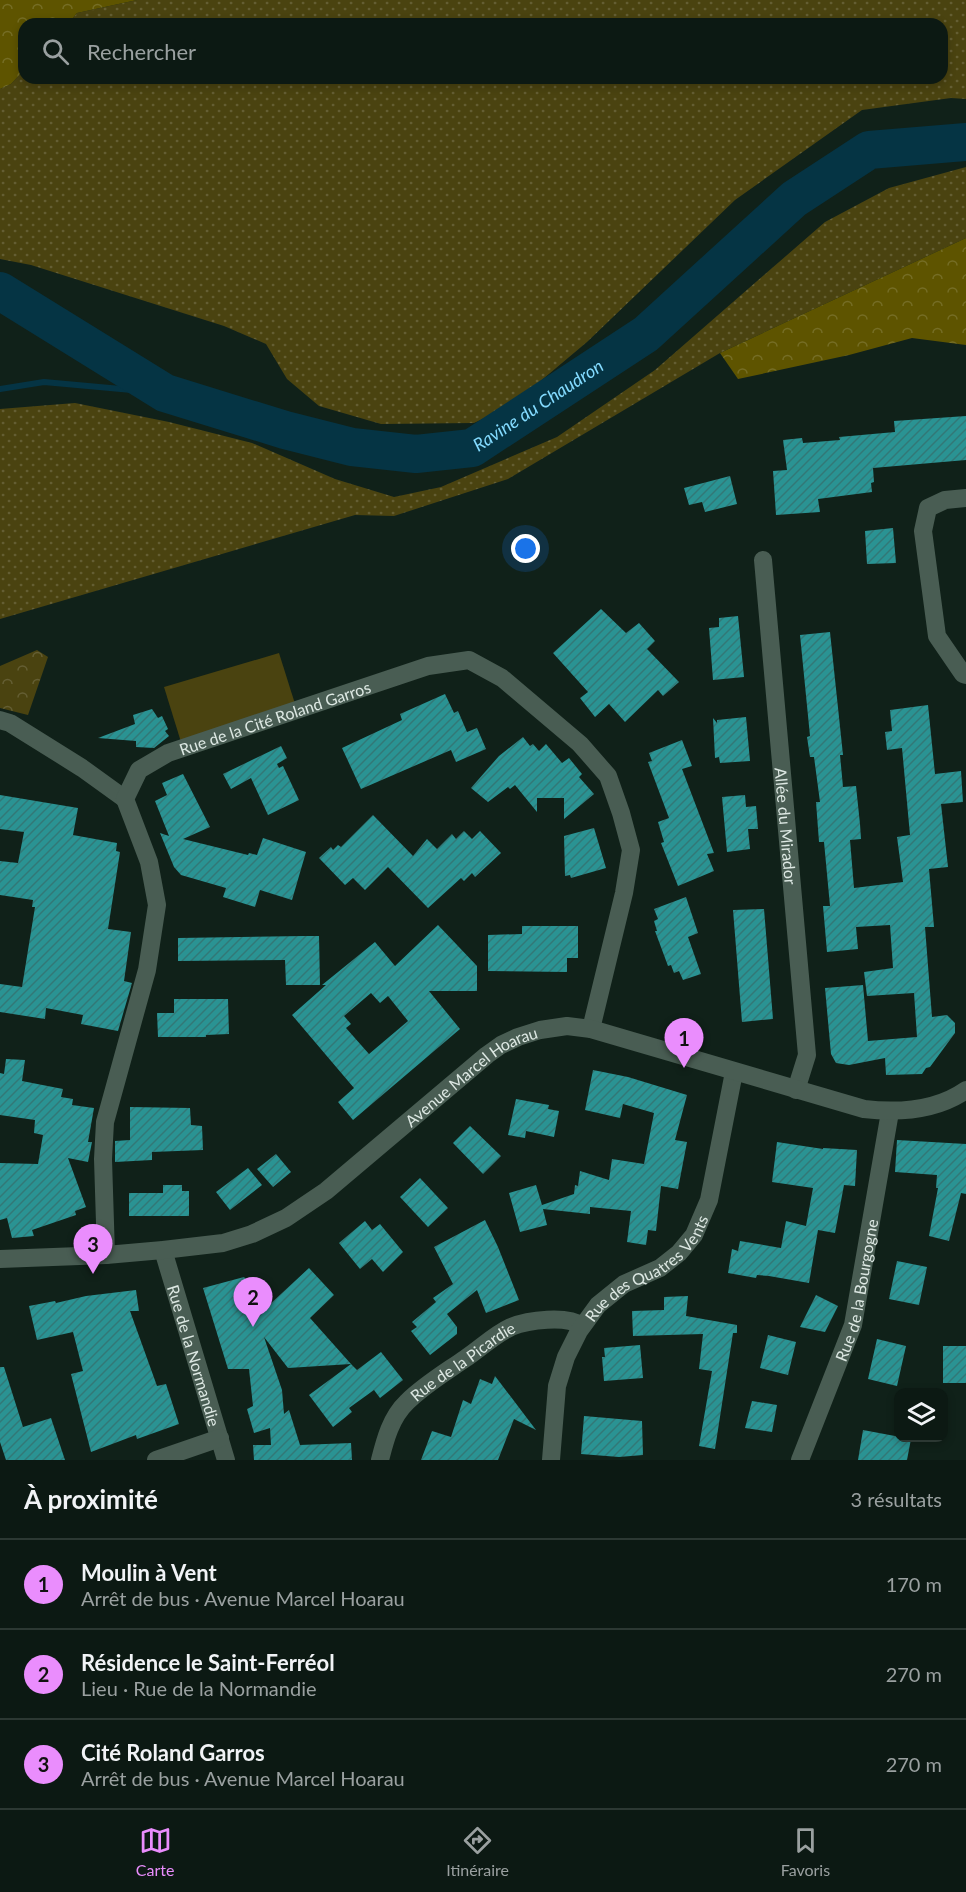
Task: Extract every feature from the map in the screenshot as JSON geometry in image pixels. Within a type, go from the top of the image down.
[{"type":"street","points":[[966,498],[945,500],[928,508],[923,531],[937,636],[963,674],[966,675]]},
{"type":"street","name":"Allée du Mirador","points":[[763,560],[807,1055],[795,1090]]},
{"type":"street","name":"Rue de la Cité Roland Garros","points":[[125,799],[139,770],[168,753],[428,666],[469,660],[502,678],[580,744],[608,776],[621,813],[631,850],[624,893],[591,1029]]},
{"type":"street","points":[[0,720],[10,723],[82,768],[125,799],[149,862],[157,905],[147,970],[105,1122],[103,1159],[106,1255]]},
{"type":"street","name":"Avenue Marcel Hoarau","points":[[0,1259],[106,1255],[162,1250],[222,1243],[252,1233],[286,1218],[326,1191],[487,1055],[518,1037],[540,1030],[567,1026],[591,1029],[854,1107],[890,1112],[909,1111],[940,1103],[966,1090]]},
{"type":"street","name":"Rue des Quatres Vents","points":[[550,1460],[557,1386],[566,1357],[582,1326],[598,1305],[624,1284],[660,1268],[679,1253],[694,1235],[709,1200],[734,1072]]},
{"type":"street","name":"Rue de la Bourgogne","points":[[800,1460],[853,1325],[890,1112]]},
{"type":"street","name":"Rue de la Normandie","points":[[162,1250],[226,1460]]},
{"type":"street","name":"Rue de la Picardie","points":[[380,1460],[392,1423],[406,1403],[489,1340],[509,1328],[526,1323],[555,1319],[576,1321],[582,1326]]},
{"type":"street","points":[[156,1460],[220,1438]]},
{"type":"green space","points":[[0,0],[137,0],[77,13],[73,18],[18,18],[18,76],[11,84],[0,89]]},
{"type":"green space","points":[[137,0],[966,0],[966,99],[951,98],[862,110],[735,200],[587,342],[512,405],[474,423],[381,424],[319,406],[287,379],[266,344],[224,326],[31,265],[0,259],[0,89],[11,84],[18,76],[18,84],[948,84],[948,18],[73,18],[77,13]]},
{"type":"green space","points":[[966,167],[966,238],[720,353],[508,479],[394,516],[355,515],[0,619],[0,409],[75,403],[169,422],[252,443],[335,479],[394,497],[441,487],[557,437],[655,370],[825,222],[889,188]]},
{"type":"green space","points":[[966,238],[966,345],[912,338],[849,355],[738,379],[720,353]]},
{"type":"green space","points":[[37,650],[48,657],[28,715],[0,708],[0,666]]},
{"type":"green space","points":[[279,653],[296,707],[181,742],[164,687]]},
{"type":"building","points":[[966,416],[966,460],[873,468],[872,492],[818,499],[820,512],[776,515],[773,471],[787,470],[783,440],[802,438],[803,443],[840,440],[839,437],[895,432],[894,421]]},
{"type":"building","points":[[730,476],[737,504],[705,512],[702,502],[689,505],[684,488]]},
{"type":"building","points":[[893,528],[896,563],[867,564],[865,531]]},
{"type":"building","points":[[601,609],[626,633],[639,623],[655,641],[647,649],[679,682],[663,696],[658,690],[625,722],[609,704],[595,717],[580,698],[588,692],[553,653]]},
{"type":"building","points":[[738,616],[744,677],[713,680],[709,628],[719,627],[719,618]]},
{"type":"building","points":[[830,632],[843,755],[840,755],[843,787],[856,786],[860,824],[861,839],[850,840],[854,888],[903,882],[897,837],[910,835],[902,748],[887,750],[885,732],[892,731],[890,710],[928,705],[935,774],[961,771],[963,802],[941,804],[948,867],[929,869],[934,927],[925,927],[932,1017],[947,1015],[955,1023],[955,1033],[930,1067],[926,1068],[922,1074],[886,1075],[885,1058],[849,1065],[836,1063],[831,1054],[825,988],[863,985],[868,1041],[917,1037],[914,993],[867,996],[864,972],[893,968],[890,925],[856,927],[858,949],[827,952],[823,906],[830,906],[824,842],[819,842],[816,802],[820,802],[814,757],[810,757],[807,737],[810,736],[800,635]]},
{"type":"building","points":[[445,694],[454,713],[458,711],[467,732],[477,728],[486,749],[456,762],[451,750],[361,789],[342,748],[402,720],[400,714]]},
{"type":"building","points":[[152,709],[158,718],[162,716],[168,729],[165,731],[169,736],[154,748],[136,747],[136,741],[98,738],[135,724],[133,715]]},
{"type":"building","points":[[746,717],[750,761],[720,763],[719,757],[715,758],[713,718],[717,723],[717,720]]},
{"type":"building","points":[[523,737],[530,746],[533,744],[539,751],[546,744],[562,763],[569,758],[582,774],[579,777],[594,794],[564,819],[564,798],[537,798],[537,812],[515,785],[510,789],[508,787],[488,802],[471,788],[499,756]]},
{"type":"building","points":[[682,740],[692,766],[682,769],[714,853],[707,854],[714,871],[678,886],[661,843],[664,842],[658,822],[669,818],[648,762],[652,761],[649,753]]},
{"type":"building","points":[[281,746],[287,758],[277,764],[279,768],[283,766],[299,800],[268,815],[251,778],[231,789],[223,774]]},
{"type":"building","points":[[183,774],[210,827],[183,839],[248,855],[249,853],[257,855],[263,838],[306,852],[292,900],[260,890],[255,907],[223,897],[226,888],[181,875],[174,867],[160,833],[169,836],[155,801],[167,795],[162,783]]},
{"type":"building","points":[[0,795],[78,808],[73,835],[117,843],[116,851],[120,852],[108,929],[131,932],[124,981],[132,983],[118,1031],[81,1024],[83,1015],[46,1008],[45,1019],[0,1012],[0,984],[22,987],[35,907],[32,907],[33,900],[0,895],[0,861],[18,863],[24,832],[0,829]]},
{"type":"building","points":[[745,795],[746,807],[756,806],[758,829],[748,829],[750,849],[727,852],[722,797]]},
{"type":"building","points":[[373,815],[413,856],[427,839],[437,849],[452,834],[456,839],[464,831],[472,839],[480,831],[501,853],[475,877],[472,873],[464,881],[461,878],[428,908],[388,867],[365,890],[353,878],[345,885],[319,858],[331,847],[333,850],[338,845],[341,847]]},
{"type":"building","points":[[594,828],[606,868],[571,878],[570,875],[565,876],[564,836]]},
{"type":"building","points":[[686,897],[698,933],[688,937],[701,974],[683,980],[679,971],[674,973],[671,965],[668,966],[655,931],[657,931],[654,921],[658,919],[654,909]]},
{"type":"building","points":[[764,909],[773,1019],[742,1022],[733,910]]},
{"type":"building","points":[[438,925],[477,966],[477,991],[429,991],[460,1029],[353,1120],[338,1102],[354,1088],[292,1015],[326,985],[322,985],[375,942],[395,966]],"holes":[[[371,993],[380,1003],[388,996],[408,1021],[369,1054],[346,1028],[351,1024],[344,1016]]]},
{"type":"building","points":[[522,926],[578,926],[578,958],[567,958],[567,972],[488,971],[488,935],[522,934]]},
{"type":"building","points":[[319,936],[320,985],[286,985],[285,960],[178,961],[178,938]]},
{"type":"building","points":[[174,999],[228,999],[229,1034],[206,1035],[206,1037],[158,1037],[157,1013],[174,1013]]},
{"type":"building","points":[[6,1059],[25,1060],[22,1081],[63,1089],[61,1097],[73,1099],[72,1105],[94,1108],[88,1142],[92,1142],[88,1162],[68,1158],[86,1207],[75,1211],[76,1215],[32,1230],[34,1236],[12,1238],[7,1218],[0,1220],[0,1163],[38,1164],[43,1135],[34,1133],[35,1120],[0,1115],[0,1073],[4,1074]]},
{"type":"building","points":[[593,1070],[628,1077],[687,1095],[675,1140],[687,1142],[678,1189],[661,1186],[656,1231],[648,1230],[646,1245],[627,1242],[631,1211],[590,1207],[590,1214],[543,1209],[547,1225],[520,1232],[509,1193],[536,1185],[542,1205],[574,1194],[575,1185],[578,1186],[580,1171],[609,1180],[612,1159],[644,1164],[654,1113],[623,1104],[620,1118],[585,1110]]},
{"type":"building","points":[[516,1099],[549,1105],[548,1109],[559,1111],[554,1137],[526,1131],[525,1138],[508,1135]]},
{"type":"building","points":[[130,1107],[190,1108],[191,1125],[202,1126],[203,1150],[152,1152],[152,1160],[115,1162],[115,1141],[130,1140]]},
{"type":"building","points":[[470,1126],[501,1156],[483,1174],[453,1143]]},
{"type":"building","points":[[897,1140],[966,1144],[966,1194],[961,1193],[949,1241],[929,1236],[938,1188],[936,1188],[937,1175],[895,1172]]},
{"type":"building","points":[[777,1142],[823,1149],[857,1150],[855,1186],[844,1185],[835,1233],[818,1230],[809,1283],[769,1276],[757,1275],[756,1278],[728,1273],[732,1249],[738,1251],[740,1241],[781,1248],[786,1221],[806,1226],[813,1188],[772,1182]]},
{"type":"building","points":[[276,1154],[291,1172],[273,1187],[257,1169]]},
{"type":"building","points":[[248,1168],[262,1185],[230,1210],[216,1192]]},
{"type":"building","points":[[420,1178],[448,1208],[428,1227],[400,1197]]},
{"type":"building","points":[[163,1185],[182,1185],[182,1191],[189,1191],[189,1216],[129,1216],[129,1193],[163,1193]]},
{"type":"building","points":[[485,1220],[519,1300],[486,1313],[477,1290],[447,1314],[457,1327],[457,1334],[430,1355],[411,1331],[417,1327],[412,1322],[436,1302],[433,1298],[453,1284],[434,1247]]},
{"type":"building","points":[[365,1221],[372,1230],[380,1224],[403,1252],[383,1272],[372,1259],[360,1269],[339,1243]]},
{"type":"building","points":[[897,1261],[927,1267],[919,1305],[889,1299]]},
{"type":"building","points":[[309,1268],[334,1295],[310,1318],[351,1364],[288,1368],[264,1337],[282,1390],[284,1414],[289,1410],[300,1445],[351,1443],[352,1460],[254,1460],[253,1445],[271,1445],[270,1428],[254,1433],[247,1409],[253,1406],[249,1369],[228,1369],[203,1288],[244,1277],[268,1306]]},
{"type":"building","points":[[136,1290],[139,1311],[130,1311],[157,1386],[166,1384],[179,1424],[137,1439],[136,1435],[91,1452],[71,1374],[83,1371],[73,1332],[37,1340],[29,1306]]},
{"type":"building","points":[[816,1295],[838,1306],[825,1332],[800,1327]]},
{"type":"building","points":[[688,1296],[686,1316],[737,1325],[737,1333],[733,1333],[715,1449],[699,1446],[712,1371],[699,1369],[703,1334],[633,1336],[632,1311],[664,1310],[664,1297]]},
{"type":"building","points":[[768,1335],[796,1342],[788,1375],[760,1368]]},
{"type":"building","points":[[877,1339],[906,1346],[897,1386],[868,1379]]},
{"type":"building","points":[[640,1345],[643,1378],[604,1381],[602,1357],[605,1357],[604,1348]]},
{"type":"building","points":[[943,1346],[966,1346],[966,1383],[943,1383]]},
{"type":"building","points":[[381,1352],[403,1380],[380,1398],[374,1390],[349,1408],[352,1412],[333,1427],[309,1395],[351,1364],[357,1370]]},
{"type":"building","points":[[0,1367],[4,1367],[23,1427],[51,1418],[65,1460],[6,1460],[0,1442]]},
{"type":"building","points":[[495,1376],[536,1430],[514,1419],[498,1460],[421,1460],[432,1431],[451,1437],[463,1400],[471,1404],[480,1379],[492,1384]]},
{"type":"building","points":[[752,1401],[777,1405],[772,1432],[745,1428]]},
{"type":"building","points":[[584,1416],[642,1421],[643,1455],[619,1457],[581,1454]]},
{"type":"building","points":[[863,1430],[894,1436],[894,1442],[910,1442],[907,1460],[858,1460]]},
{"type":"waterway","name":"Ravine du Chaudron","points":[[0,291],[165,393],[285,430],[352,447],[416,454],[472,448],[646,334],[794,199],[869,150],[966,142]]},
{"type":"waterway","points":[[0,389],[44,382],[165,393]]},
{"type":"place","name":"Moulin à Vent","points":[[684,1068]]},
{"type":"place","name":"Cité Roland Garros","points":[[93,1274]]},
{"type":"place","name":"Résidence le Saint-Ferréol","points":[[253,1327]]}]
